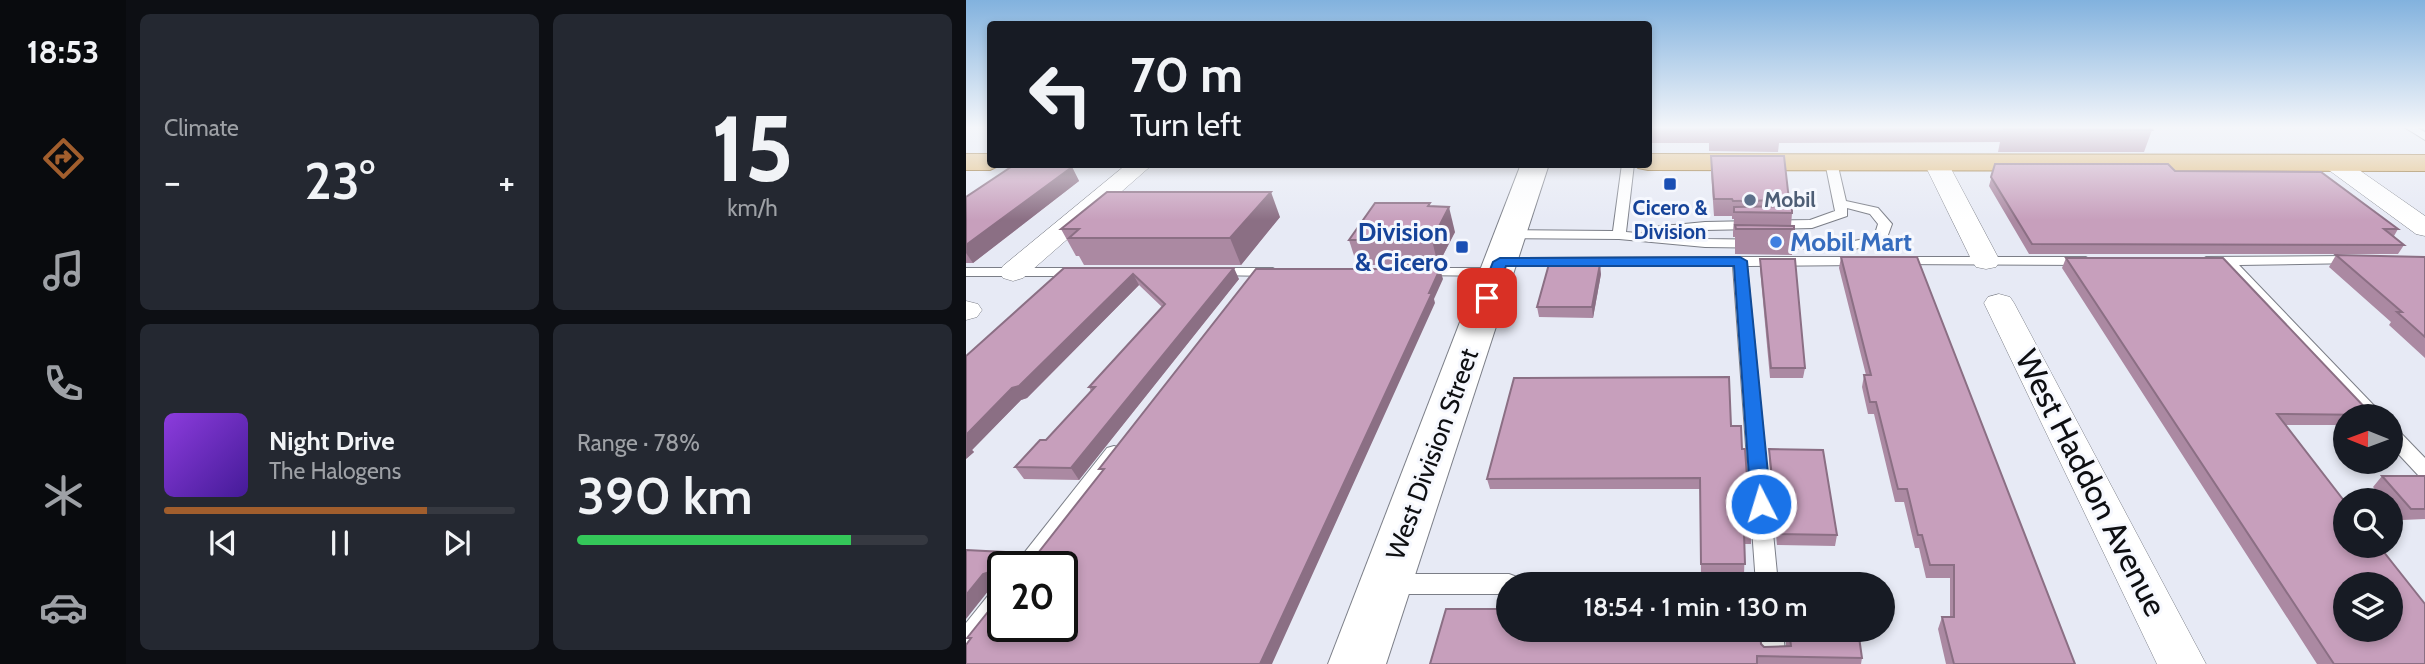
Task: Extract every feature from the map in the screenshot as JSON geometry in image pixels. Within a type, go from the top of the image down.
[{"type":"main road","points":[[966,162],[987,162]]},
{"type":"main road","points":[[1652,162],[2425,163]]},
{"type":"main road","name":"West Division Street","points":[[1357,664],[1534,168]]},
{"type":"street","points":[[1936,163],[1986,261]]},
{"type":"street","points":[[2334,163],[2425,228]]},
{"type":"street","points":[[1013,272],[1137,168]]},
{"type":"street","name":"West Haddon Avenue","points":[[1999,303],[2182,664]]},
{"type":"lane","points":[[1401,272],[1619,235],[1705,226],[1812,224],[1842,213],[1831,162]]},
{"type":"lane","points":[[1619,235],[1627,168]]},
{"type":"lane","points":[[1619,235],[1705,243],[1854,246],[1880,240],[1885,224],[1874,211],[1840,203]]},
{"type":"lane","points":[[1502,256],[1740,261],[2105,261]]},
{"type":"lane","points":[[2186,261],[2373,260]]},
{"type":"lane","points":[[1740,261],[1766,572]]},
{"type":"lane","points":[[2227,261],[2364,404]]},
{"type":"lane","points":[[966,272],[1092,272]]},
{"type":"lane","points":[[1201,272],[1282,272]]},
{"type":"lane","points":[[1238,294],[1255,272]]},
{"type":"lane","points":[[1037,551],[1127,436]]},
{"type":"lane","points":[[2403,447],[2425,470]]},
{"type":"lane","points":[[1385,584],[1496,584]]},
{"type":"lane","points":[[966,641],[987,614]]},
{"type":"lane","points":[[1772,642],[1774,664]]},
{"type":"building","points":[[1711,158],[1784,158],[1789,200],[1714,199]]},
{"type":"building","points":[[1995,164],[2168,164],[2175,171],[2321,172],[2398,229],[2384,229],[2404,245],[2032,244],[1991,177]]},
{"type":"building","points":[[1010,168],[1071,168],[966,245],[966,197]]},
{"type":"building","points":[[1107,192],[1271,192],[1230,238],[1069,238],[1079,229],[1061,229]]},
{"type":"building","points":[[1375,203],[1430,203],[1428,206],[1449,207],[1432,240],[1349,240]]},
{"type":"building","points":[[1792,206],[1792,213],[1734,212],[1734,207]]},
{"type":"building","points":[[1735,225],[1794,226],[1794,229],[1736,229]]},
{"type":"building","points":[[2336,255],[2425,257],[2425,337],[2397,312],[2402,312]]},
{"type":"building","points":[[1841,257],[1917,257],[2075,664],[1954,664],[1942,617],[1954,617],[1954,565],[1930,565],[1922,535],[1918,535],[1907,489],[1898,489],[1876,402],[1870,402],[1864,375],[1871,375]]},
{"type":"building","points":[[2066,258],[2223,258],[2362,404],[2333,404],[2333,415],[2277,414],[2334,488],[2333,558],[2389,558],[2400,572],[2333,572],[2333,642],[2403,642],[2403,576],[2425,604],[2425,664],[2334,664]]},
{"type":"building","points":[[1760,259],[1795,259],[1805,368],[1771,368]]},
{"type":"building","points":[[1549,264],[1600,264],[1592,307],[1537,307]]},
{"type":"building","points":[[1064,268],[1234,268],[1071,468],[1015,467],[1040,440],[1046,440],[1095,387],[1089,387],[1165,304],[1133,274],[966,435],[966,356]]},
{"type":"building","points":[[1256,269],[1440,269],[1429,293],[1432,293],[1260,664],[966,664],[966,645],[971,638],[967,638],[987,613],[987,642],[1078,642],[1078,551],[1040,551],[1104,469],[1099,469]]},
{"type":"building","points":[[1729,377],[1731,426],[1741,426],[1742,449],[1745,449],[1751,533],[1744,533],[1745,564],[1701,564],[1700,478],[1487,479],[1514,378]]},
{"type":"building","points":[[1769,449],[1823,450],[1837,535],[1778,534]]},
{"type":"building","points":[[2382,476],[2425,476],[2425,509],[2411,509],[2403,500],[2403,488],[2393,488]]},
{"type":"building","points":[[966,550],[987,551],[987,573],[966,595]]},
{"type":"building","points":[[1446,609],[1496,609],[1496,642],[1761,642],[1764,647],[1791,646],[1790,642],[1860,642],[1862,658],[1757,656],[1757,664],[1430,664]]},
{"type":"place","name":"Cicero & Division","points":[[1670,184]]},
{"type":"place","name":"Mobil","points":[[1750,200]]},
{"type":"place","name":"Mobil Mart","points":[[1776,242]]},
{"type":"place","name":"Division & Cicero","points":[[1462,247]]},
{"type":"route","points":[[1487,298],[1500,262],[1740,261],[1761,504]]}]
